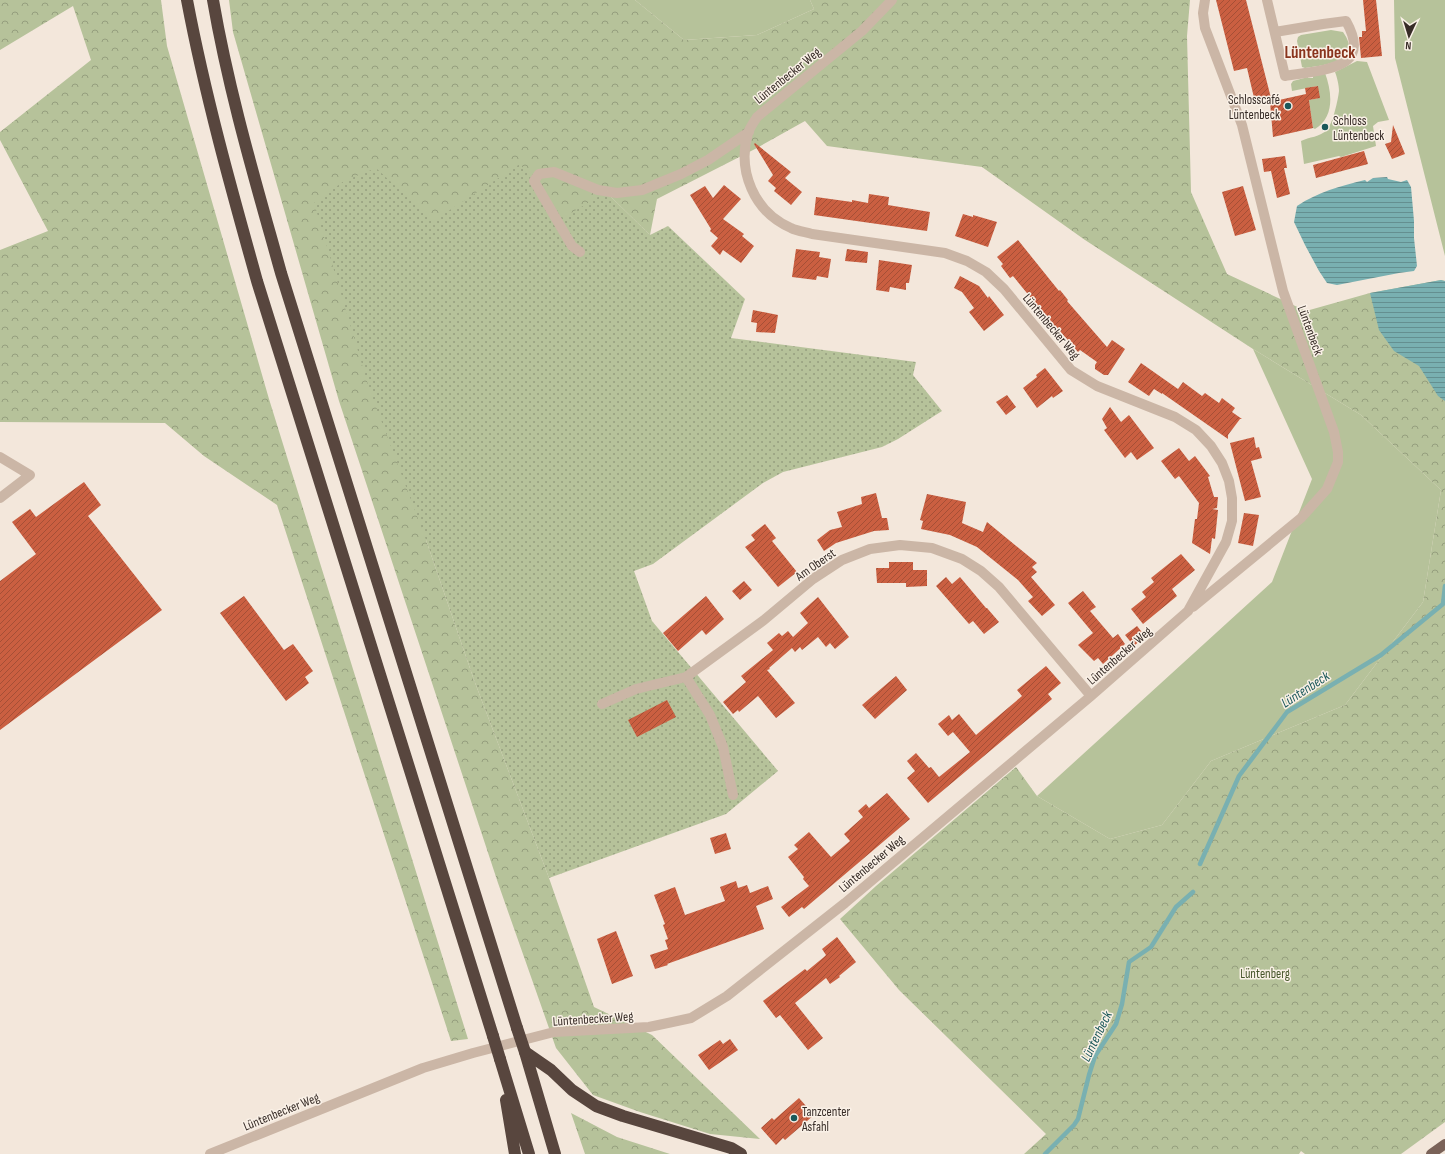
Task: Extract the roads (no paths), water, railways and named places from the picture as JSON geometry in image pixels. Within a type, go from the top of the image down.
[{"type":"highway","points":[[187,0],[224,163],[257,281],[530,1154]]},
{"type":"highway","points":[[213,0],[219,33],[247,154],[281,274],[555,1154]]},
{"type":"highway","points":[[524,1052],[552,1070],[572,1090],[596,1106],[623,1116],[731,1148],[741,1154]]},
{"type":"highway","points":[[500,1059],[514,1154]]},
{"type":"main road","points":[[1431,1154],[1445,1144]]},
{"type":"street","name":"Lüntenbecker Weg","points":[[210,1154],[423,1068],[473,1053],[554,1032],[649,1027],[691,1018],[727,996],[839,908],[1091,696],[1188,611],[1226,542],[1232,520],[1232,498],[1229,481],[1222,463],[1211,446],[1196,430],[1176,417],[1097,386],[1071,370],[1004,289],[986,272],[966,261],[938,252],[812,234],[791,228],[775,219],[762,207],[752,190],[745,171],[744,152],[749,132],[757,117],[862,31],[892,0]]},
{"type":"street","name":"Lüntenbeck","points":[[1188,611],[1301,518],[1327,489],[1338,462],[1338,452],[1334,432],[1283,291],[1242,125],[1205,28],[1203,14],[1205,0]]},
{"type":"street","points":[[1266,0],[1285,76],[1330,69],[1344,63],[1352,54],[1354,44],[1352,31],[1346,21],[1275,32]]},
{"type":"street","points":[[580,252],[572,246],[534,181],[539,174],[554,172],[598,190],[617,193],[642,190],[681,174],[708,160],[749,132]]},
{"type":"street","points":[[0,457],[30,475],[0,498]]},
{"type":"street","name":"Am Oberst","points":[[686,677],[764,620],[813,579],[842,560],[870,550],[900,545],[932,548],[962,559],[981,571],[999,587],[1091,696]]},
{"type":"street","points":[[602,704],[636,689],[686,677],[710,716],[723,747],[733,795]]},
{"type":"water","points":[[1387,177],[1388,179],[1401,182],[1407,180],[1411,187],[1417,266],[1414,271],[1337,285],[1327,283],[1319,271],[1294,222],[1297,206],[1321,193],[1338,187],[1365,180],[1367,182],[1373,178]]},
{"type":"water","points":[[1441,280],[1445,281],[1445,401],[1438,396],[1419,366],[1394,351],[1379,330],[1370,293]]},
{"type":"waterway","name":"Lüntenbeck","points":[[1200,864],[1239,776],[1287,712],[1381,655],[1443,604],[1445,586]]},
{"type":"waterway","name":"Lüntenbeck","points":[[1045,1154],[1074,1125],[1078,1119],[1095,1056],[1116,1024],[1122,1004],[1129,962],[1151,947],[1176,907],[1193,892]]},
{"type":"place","name":"Schlosscafé Lüntenbeck","points":[[1288,106]]},
{"type":"place","name":"Schloss Lüntenbeck","points":[[1325,127]]},
{"type":"place","name":"Tanzcenter Asfahl","points":[[794,1118]]},
{"type":"district","name":"Lüntenbeck","points":[[1320,52]]},
{"type":"park label","name":"Lüntenberg","points":[[1265,973]]}]
